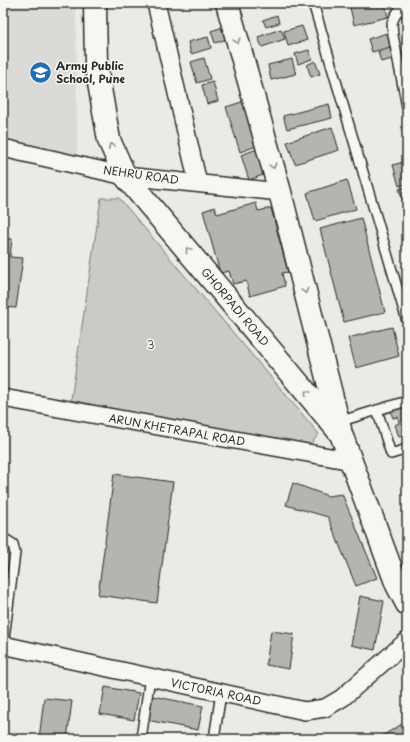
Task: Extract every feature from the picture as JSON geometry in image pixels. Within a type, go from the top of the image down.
[{"type":"main road","name":"GHORPADI ROAD","points":[[95,3],[96,66],[109,140],[125,176],[340,428],[397,584],[407,604]]},
{"type":"main road","points":[[227,3],[280,192],[340,428]]},
{"type":"street","points":[[156,3],[198,183]]},
{"type":"street","name":"NEHRU ROAD","points":[[3,148],[125,176],[280,192]]},
{"type":"street","name":"ARUN KHETRAPAL ROAD","points":[[3,398],[352,461]]},
{"type":"street","name":"VICTORIA ROAD","points":[[3,645],[305,711],[325,708],[342,698],[407,641]]},
{"type":"lane","points":[[313,3],[407,321]]},
{"type":"lane","points":[[404,3],[392,23],[407,107]]},
{"type":"lane","points":[[340,428],[377,410],[407,401]]},
{"type":"lane","points":[[377,410],[391,454],[407,449]]},
{"type":"lane","points":[[3,538],[13,544],[16,553],[3,645]]},
{"type":"lane","points":[[141,739],[150,677]]},
{"type":"lane","points":[[214,739],[221,693]]},
{"type":"shaded area","name":"Army Public School, Pune","points":[[3,3],[76,3],[77,156],[3,141]]},
{"type":"green space","name":"3","points":[[101,198],[119,198],[319,434],[306,450],[71,400]]},
{"type":"building","points":[[349,3],[385,3],[388,17],[354,25]]},
{"type":"building","points":[[277,15],[279,23],[266,27],[263,20]]},
{"type":"building","points":[[226,26],[230,38],[215,43],[211,31]]},
{"type":"building","points":[[302,26],[307,40],[288,46],[284,31]]},
{"type":"building","points":[[281,29],[285,39],[262,47],[258,37]]},
{"type":"building","points":[[390,32],[394,46],[372,52],[368,39]]},
{"type":"building","points":[[208,37],[211,48],[191,54],[188,42]]},
{"type":"building","points":[[393,47],[396,58],[381,62],[378,52]]},
{"type":"building","points":[[309,50],[312,59],[298,64],[295,54]]},
{"type":"building","points":[[204,58],[210,79],[197,83],[191,62]]},
{"type":"building","points":[[292,59],[296,74],[271,80],[268,65]]},
{"type":"building","points":[[315,61],[320,74],[311,77],[307,65]]},
{"type":"building","points":[[213,82],[218,101],[207,104],[202,85]]},
{"type":"building","points":[[248,100],[262,144],[240,152],[226,107]]},
{"type":"building","points":[[329,104],[332,118],[287,129],[283,116]]},
{"type":"building","points":[[332,127],[339,150],[295,164],[287,142]]},
{"type":"building","points":[[260,148],[269,173],[249,180],[241,155]]},
{"type":"building","points":[[407,161],[407,184],[399,186],[393,165]]},
{"type":"building","points":[[347,180],[356,209],[315,221],[307,193]]},
{"type":"building","points":[[407,187],[407,204],[404,205],[399,189]]},
{"type":"building","points":[[256,203],[258,211],[271,208],[288,272],[282,273],[285,286],[250,296],[246,281],[233,284],[229,271],[220,273],[203,211],[215,207],[217,214]]},
{"type":"building","points":[[361,218],[385,312],[344,322],[320,229]]},
{"type":"building","points":[[3,238],[12,239],[10,257],[23,258],[16,308],[3,307]]},
{"type":"building","points":[[392,327],[399,356],[356,368],[348,338]]},
{"type":"building","points":[[407,404],[407,435],[399,437],[395,425],[399,423],[398,417],[393,418],[390,410]]},
{"type":"building","points":[[114,474],[173,482],[157,603],[98,595]]},
{"type":"building","points":[[293,483],[328,496],[342,494],[377,578],[356,586],[328,517],[286,505]]},
{"type":"building","points":[[360,596],[384,601],[375,650],[351,645]]},
{"type":"building","points":[[271,631],[294,634],[289,669],[266,665]]},
{"type":"building","points":[[105,687],[139,693],[134,720],[100,714]]},
{"type":"building","points":[[152,696],[203,706],[198,730],[147,720]]},
{"type":"building","points":[[44,698],[72,701],[67,739],[39,739]]},
{"type":"building","points":[[407,721],[407,739],[377,739]]},
{"type":"place","name":"Army Public School, Pune","points":[[40,72]]}]
